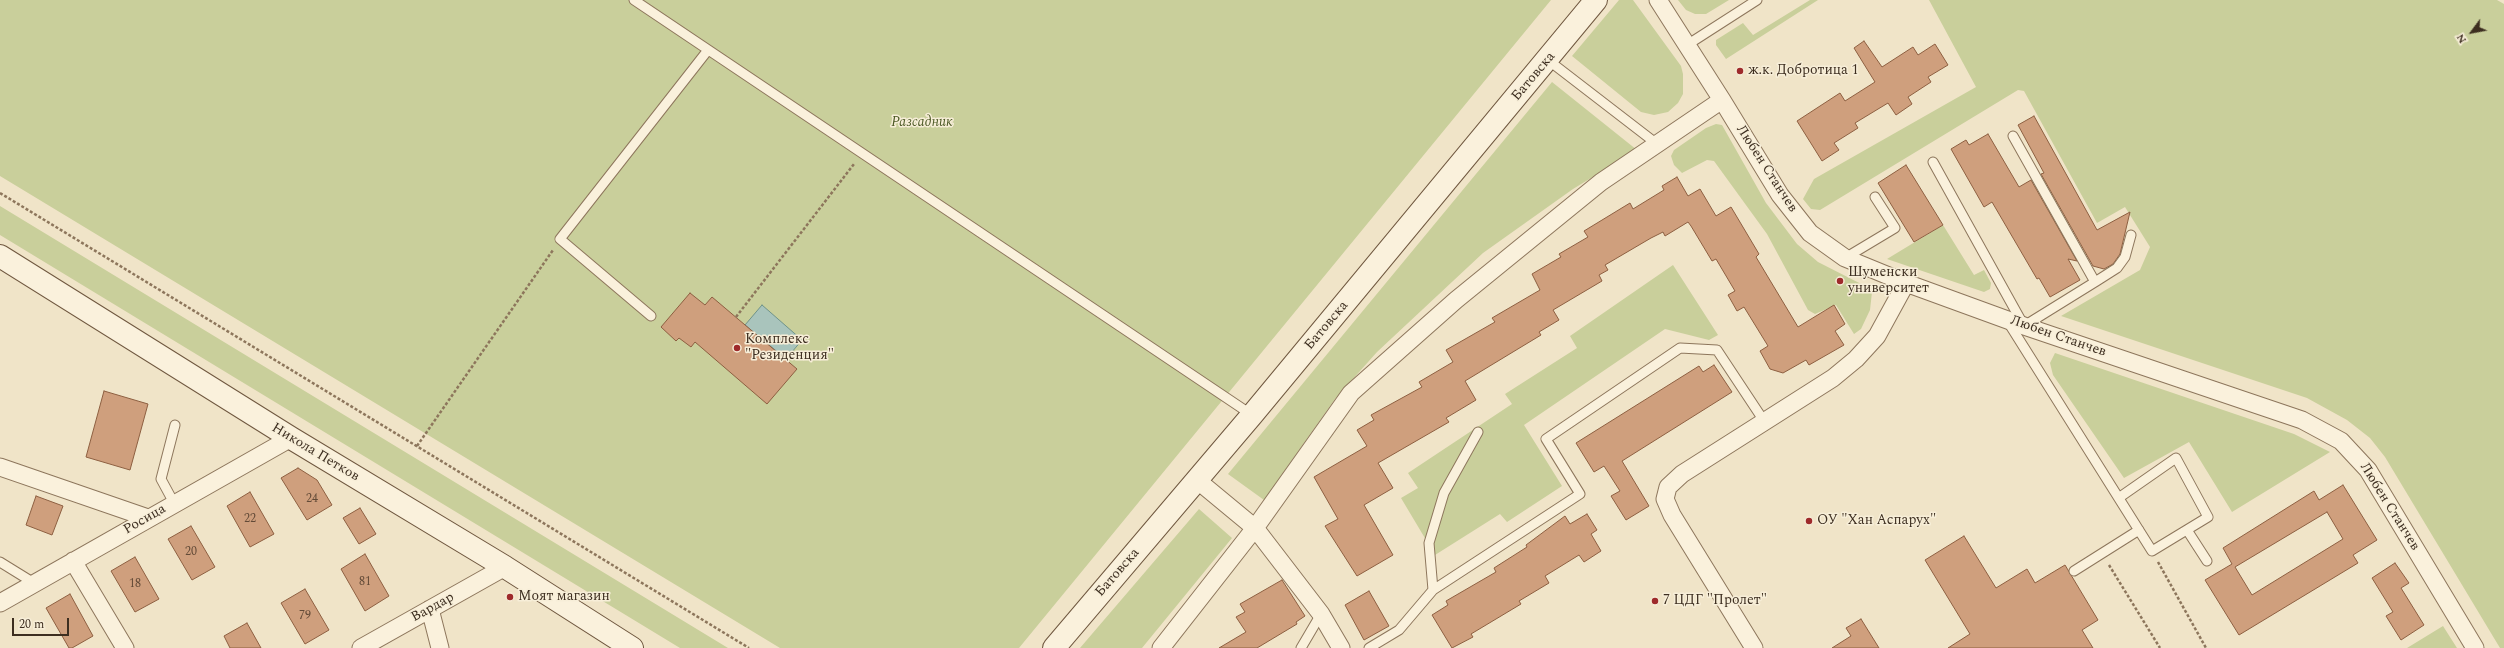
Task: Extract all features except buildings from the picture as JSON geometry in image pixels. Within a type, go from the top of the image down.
[{"type":"street","name":"Батовска","points":[[1054,648],[1252,415],[1548,60],[1596,0]]},
{"type":"street","name":"Любен Станчев","points":[[1658,0],[1722,100],[1780,195],[1810,233],[1845,258],[1906,283],[2024,326],[2302,420],[2340,441],[2368,470],[2475,648]]},
{"type":"street","points":[[1161,648],[1255,528],[1351,393],[1456,300],[1600,182],[1722,100]]},
{"type":"street","name":"Никола Петков","points":[[0,256],[291,438],[505,567],[612,641],[632,648]]},
{"type":"street","points":[[1754,648],[1672,515],[1665,499],[1668,487],[1682,474],[1833,378],[1856,359],[1877,336],[1906,283]]},
{"type":"street","name":"Росица","points":[[0,603],[291,438]]},
{"type":"street","points":[[0,468],[148,518]]},
{"type":"street","points":[[1197,480],[1255,528],[1321,614],[1341,648]]},
{"type":"street","points":[[73,561],[125,648]]},
{"type":"street","name":"Вардар","points":[[361,648],[505,567]]},
{"type":"street","points":[[430,609],[440,648]]},
{"type":"lane","points":[[634,0],[1252,415]]},
{"type":"lane","points":[[1687,45],[1757,0]]},
{"type":"lane","points":[[651,316],[560,239],[708,50]]},
{"type":"lane","points":[[1548,60],[1657,144]]},
{"type":"lane","points":[[2013,136],[2095,282]]},
{"type":"lane","points":[[1933,162],[2024,326],[2117,268],[2125,257],[2131,235]]},
{"type":"lane","points":[[1845,258],[1895,228],[1875,197]]},
{"type":"lane","points":[[2006,319],[2120,497],[2152,551],[2208,517],[2176,458],[2120,497]]},
{"type":"lane","points":[[1368,648],[1399,630],[1433,590],[1580,494],[1546,439],[1680,348],[1717,350],[1764,421]]},
{"type":"lane","points":[[174,503],[161,479],[175,425]]},
{"type":"lane","points":[[1433,590],[1429,543],[1444,493],[1478,432]]},
{"type":"lane","points":[[2074,571],[2139,530]]},
{"type":"lane","points":[[2187,530],[2207,561]]},
{"type":"lane","points":[[0,562],[34,583]]},
{"type":"lane","points":[[1301,648],[1321,614]]},
{"type":"path","points":[[736,317],[862,154]]},
{"type":"path","points":[[0,193],[749,648]]},
{"type":"path","points":[[417,446],[560,239]]},
{"type":"path","points":[[2152,551],[2206,648]]},
{"type":"path","points":[[2102,553],[2160,648]]},
{"type":"green space","name":"Разсадник","points":[[0,0],[1551,0],[1019,648],[780,648],[0,176]]},
{"type":"green space","points":[[1619,0],[1633,0],[1681,66],[1683,74],[1683,94],[1678,103],[1668,112],[1654,115],[1641,112],[1572,56]]},
{"type":"green space","points":[[1678,0],[1729,0],[1706,14],[1695,14],[1686,10]]},
{"type":"green space","points":[[1810,0],[1818,0],[1726,59],[1716,45],[1716,40],[1743,23],[1753,35]]},
{"type":"green space","points":[[1929,0],[2497,0],[2504,4],[2504,648],[2500,648],[2385,457],[2370,438],[2347,420],[2307,398],[2061,316],[2140,270],[2150,247],[2125,207],[2097,223],[2024,91],[2018,90],[1820,210],[1811,209],[1803,199],[1814,179],[1976,87]]},
{"type":"green space","points":[[1552,82],[1637,150],[1573,189],[1483,253],[1377,352],[1335,399],[1264,500],[1228,474]]},
{"type":"green space","points":[[1716,124],[1722,125],[1766,203],[1797,244],[1818,262],[1869,288],[1872,292],[1870,310],[1861,329],[1854,334],[1836,305],[1815,314],[1808,310],[1767,234],[1714,161],[1707,160],[1682,173],[1674,165],[1671,156],[1674,150],[1706,128]]},
{"type":"green space","points":[[0,206],[728,648],[680,648],[0,235]]},
{"type":"green space","points":[[1943,225],[1974,275],[1984,270],[1991,283],[1990,289],[1984,292],[1887,259]]},
{"type":"green space","points":[[1673,265],[1718,335],[1709,340],[1665,329],[1524,425],[1562,486],[1507,522],[1500,514],[1435,555],[1401,498],[1418,488],[1408,473],[1512,404],[1505,394],[1577,348],[1570,336]]},
{"type":"green space","points":[[2055,353],[2294,434],[2330,452],[2232,512],[2189,442],[2124,478],[2053,375],[2050,363]]},
{"type":"green space","points":[[1199,509],[1232,538],[1142,648],[1080,648]]},
{"type":"green space","points":[[2443,626],[2457,648],[2407,648]]},
{"type":"water","points":[[762,305],[802,340],[786,359],[745,325]]},
{"type":"place","name":"ж.к. Добротица 1","points":[[1740,71]]},
{"type":"place","name":"Шуменски университет","points":[[1840,281]]},
{"type":"place","name":"Комплекс \"Резиденция\"","points":[[737,348]]},
{"type":"place","name":"ОУ \"Хан Аспарух\"","points":[[1809,521]]},
{"type":"place","name":"Моят магазин","points":[[510,597]]},
{"type":"place","name":"7 ЦДГ \"Пролет\"","points":[[1655,601]]}]
